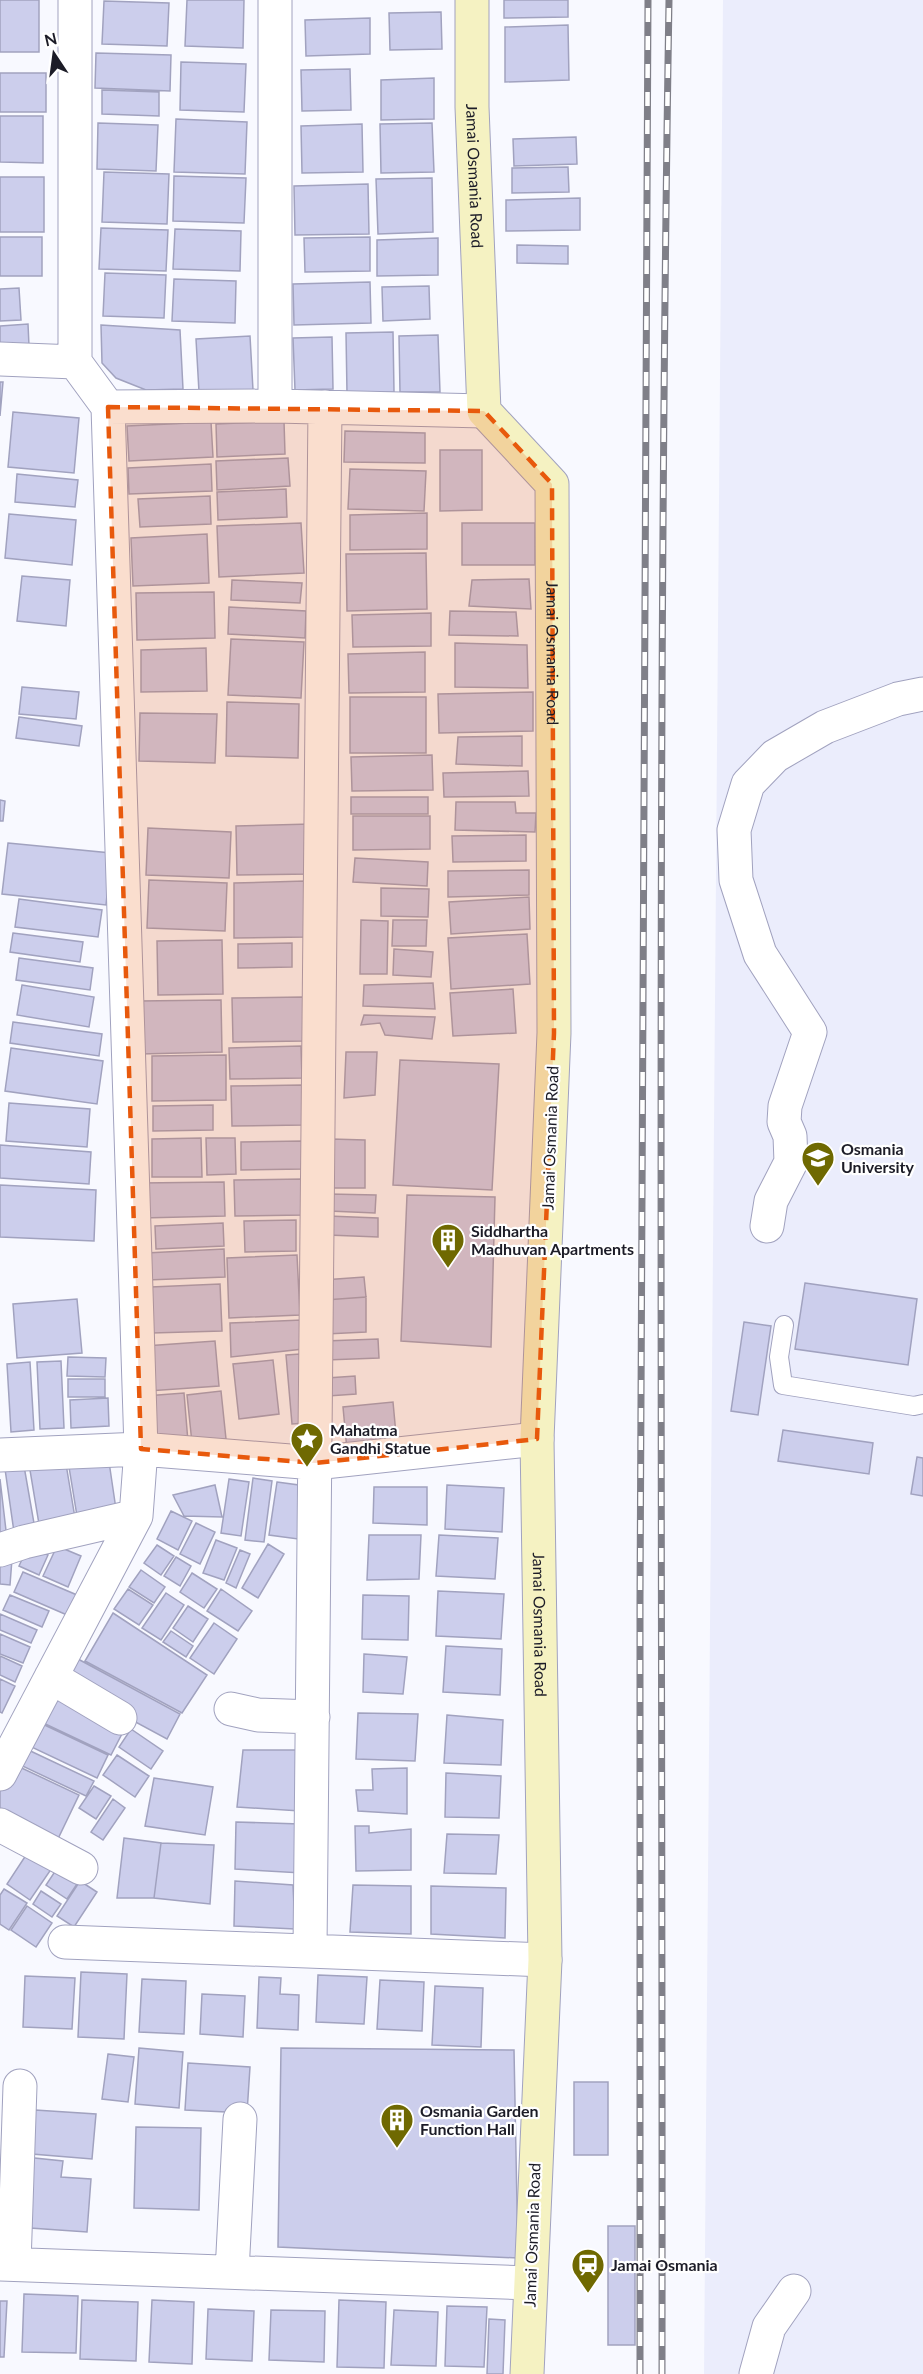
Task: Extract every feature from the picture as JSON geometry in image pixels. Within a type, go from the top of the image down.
[{"type":"street","points":[[0,1774],[136,1516],[141,1449],[108,407],[75,362],[75,0]]},
{"type":"street","points":[[275,0],[275,406]]},
{"type":"street","name":"Jamai Osmania Road","points":[[472,0],[472,107],[484,411],[552,484],[554,1033],[537,1439],[545,1960],[527,2374]]},
{"type":"street","points":[[0,359],[75,362]]},
{"type":"street","points":[[108,407],[275,406],[484,411]]},
{"type":"street","points":[[310,1950],[325,407]]},
{"type":"street","points":[[767,1226],[771,1202],[791,1162],[790,1136],[784,1122],[785,1106],[810,1032],[760,954],[736,880],[734,830],[747,784],[775,756],[825,727],[898,699],[923,694]]},
{"type":"street","points":[[0,1455],[141,1449],[315,1463],[537,1439]]},
{"type":"street","points":[[0,1550],[136,1516]]},
{"type":"street","points":[[51,1677],[120,1718]]},
{"type":"street","points":[[231,1709],[258,1715],[313,1717]]},
{"type":"street","points":[[0,1825],[81,1868]]},
{"type":"street","points":[[65,1942],[545,1960]]},
{"type":"street","points":[[20,2086],[7,2264],[530,2283]]},
{"type":"street","points":[[232,2272],[240,2119]]},
{"type":"street","points":[[756,2374],[770,2328],[794,2291]]},
{"type":"lane","points":[[784,1325],[779,1357],[783,1385],[914,1406],[923,1404]]},
{"type":"highlighted area","points":[[108,407],[484,411],[552,484],[554,1033],[537,1439],[315,1463],[141,1449]]},
{"type":"shaded area","name":"Osmania University","points":[[723,0],[923,0],[923,2374],[704,2374]]},
{"type":"building","points":[[0,0],[39,0],[39,52],[0,52]]},
{"type":"building","points":[[187,0],[244,0],[243,48],[185,46]]},
{"type":"building","points":[[504,0],[568,0],[568,17],[504,18]]},
{"type":"building","points":[[104,1],[169,3],[167,46],[102,44]]},
{"type":"building","points":[[441,12],[442,49],[390,50],[389,13]]},
{"type":"building","points":[[370,18],[370,54],[306,56],[305,20]]},
{"type":"building","points":[[568,25],[569,80],[505,82],[505,27]]},
{"type":"building","points":[[96,53],[171,55],[170,91],[95,88]]},
{"type":"building","points":[[181,62],[246,64],[244,112],[180,110]]},
{"type":"building","points":[[350,69],[351,110],[302,111],[301,70]]},
{"type":"building","points":[[0,73],[46,73],[46,112],[0,112]]},
{"type":"building","points":[[434,78],[434,119],[381,120],[381,80]]},
{"type":"building","points":[[102,90],[159,92],[159,116],[102,114]]},
{"type":"building","points":[[0,116],[43,116],[43,163],[0,162]]},
{"type":"building","points":[[176,119],[247,122],[245,174],[174,172]]},
{"type":"building","points":[[98,123],[158,125],[156,171],[97,169]]},
{"type":"building","points":[[432,123],[434,172],[381,173],[380,124]]},
{"type":"building","points":[[362,124],[363,172],[302,173],[301,126]]},
{"type":"building","points":[[576,137],[577,164],[514,166],[513,139]]},
{"type":"building","points":[[568,167],[569,192],[512,193],[512,168]]},
{"type":"building","points":[[104,172],[169,174],[167,224],[102,222]]},
{"type":"building","points":[[174,176],[246,178],[244,223],[173,221]]},
{"type":"building","points":[[0,177],[44,177],[44,232],[0,232]]},
{"type":"building","points":[[432,178],[433,232],[378,234],[376,179]]},
{"type":"building","points":[[368,184],[369,234],[295,235],[294,186]]},
{"type":"building","points":[[580,198],[580,230],[506,231],[506,200]]},
{"type":"building","points":[[101,228],[168,230],[166,271],[99,269]]},
{"type":"building","points":[[175,229],[241,231],[240,271],[173,269]]},
{"type":"building","points":[[0,237],[42,237],[42,276],[0,276]]},
{"type":"building","points":[[370,237],[370,271],[305,272],[304,238]]},
{"type":"building","points":[[438,238],[438,275],[377,276],[377,240]]},
{"type":"building","points":[[517,245],[568,246],[568,264],[517,263]]},
{"type":"building","points":[[105,273],[166,275],[164,318],[103,316]]},
{"type":"building","points":[[174,279],[236,281],[235,323],[172,321]]},
{"type":"building","points":[[370,282],[371,323],[294,325],[293,284]]},
{"type":"building","points":[[429,286],[430,319],[383,321],[382,287]]},
{"type":"building","points":[[19,288],[21,320],[0,321],[0,289]]},
{"type":"building","points":[[28,324],[29,346],[0,348],[0,326]]},
{"type":"building","points":[[101,325],[180,330],[183,389],[146,390],[116,378],[102,363]]},
{"type":"building","points":[[393,332],[394,392],[347,393],[346,333]]},
{"type":"building","points":[[438,335],[440,392],[400,392],[399,336]]},
{"type":"building","points":[[250,336],[253,390],[199,392],[196,339]]},
{"type":"building","points":[[332,337],[333,389],[295,390],[293,338]]},
{"type":"building","points":[[0,382],[3,382],[0,416]]},
{"type":"building","points":[[13,412],[79,418],[74,473],[8,467]]},
{"type":"building","points":[[284,421],[285,454],[217,457],[216,424]]},
{"type":"building","points":[[211,422],[213,457],[129,461],[127,426]]},
{"type":"building","points":[[345,431],[425,433],[425,463],[344,462]]},
{"type":"building","points":[[440,450],[482,450],[482,510],[440,511]]},
{"type":"building","points":[[288,458],[290,486],[217,490],[216,461]]},
{"type":"building","points":[[211,464],[212,491],[129,494],[128,468]]},
{"type":"building","points":[[350,469],[426,471],[424,511],[348,509]]},
{"type":"building","points":[[17,474],[78,480],[75,507],[15,502]]},
{"type":"building","points":[[286,489],[287,517],[218,520],[217,492]]},
{"type":"building","points":[[210,496],[211,524],[140,527],[138,499]]},
{"type":"building","points":[[427,513],[427,549],[350,550],[350,515]]},
{"type":"building","points":[[9,514],[76,520],[72,565],[5,558]]},
{"type":"building","points":[[301,523],[304,573],[219,577],[217,526]]},
{"type":"building","points":[[462,523],[535,523],[535,565],[462,565]]},
{"type":"building","points":[[207,534],[209,583],[133,586],[131,538]]},
{"type":"building","points":[[426,553],[427,609],[347,611],[346,554]]},
{"type":"building","points":[[22,576],[70,580],[66,626],[17,621]]},
{"type":"building","points":[[529,579],[531,609],[469,606],[472,580]]},
{"type":"building","points":[[232,580],[302,583],[300,603],[231,600]]},
{"type":"building","points":[[214,592],[215,638],[137,640],[136,593]]},
{"type":"building","points":[[229,607],[306,611],[305,638],[228,634]]},
{"type":"building","points":[[450,611],[516,612],[518,636],[449,635]]},
{"type":"building","points":[[431,613],[431,646],[353,647],[352,615]]},
{"type":"building","points":[[231,639],[304,642],[301,698],[228,695]]},
{"type":"building","points":[[455,643],[527,645],[528,688],[455,687]]},
{"type":"building","points":[[206,648],[207,691],[141,692],[141,650]]},
{"type":"building","points":[[425,652],[425,692],[349,693],[348,654]]},
{"type":"building","points":[[22,687],[79,692],[76,719],[19,714]]},
{"type":"building","points":[[533,692],[533,731],[439,733],[438,694]]},
{"type":"building","points":[[350,697],[426,697],[426,753],[350,753]]},
{"type":"building","points":[[227,702],[299,704],[298,758],[226,756]]},
{"type":"building","points":[[140,713],[217,714],[215,763],[139,761]]},
{"type":"building","points":[[19,717],[82,726],[79,746],[16,738]]},
{"type":"building","points":[[522,736],[522,766],[456,764],[458,737]]},
{"type":"building","points":[[432,755],[433,790],[352,791],[351,757]]},
{"type":"building","points":[[528,771],[529,796],[444,797],[443,773]]},
{"type":"building","points":[[351,797],[428,797],[428,814],[351,814]]},
{"type":"building","points":[[0,800],[5,801],[3,821],[0,821]]},
{"type":"building","points":[[456,802],[515,802],[516,813],[536,813],[535,832],[455,830]]},
{"type":"building","points":[[353,816],[430,816],[430,849],[353,850]]},
{"type":"building","points":[[311,824],[312,874],[237,875],[236,826]]},
{"type":"building","points":[[148,828],[231,832],[229,878],[146,875]]},
{"type":"building","points":[[526,835],[526,861],[453,862],[452,836]]},
{"type":"building","points":[[8,843],[111,853],[106,905],[2,894]]},
{"type":"building","points":[[355,858],[428,862],[427,886],[353,882]]},
{"type":"building","points":[[529,870],[529,895],[448,897],[448,871]]},
{"type":"building","points":[[149,880],[227,883],[225,931],[147,928]]},
{"type":"building","points":[[305,881],[306,937],[234,938],[234,883]]},
{"type":"building","points":[[381,888],[429,889],[428,917],[381,916]]},
{"type":"building","points":[[529,897],[530,929],[451,934],[449,902]]},
{"type":"building","points":[[19,899],[102,910],[98,937],[15,927]]},
{"type":"building","points":[[361,920],[388,921],[387,974],[360,974]]},
{"type":"building","points":[[393,920],[427,920],[426,946],[392,946]]},
{"type":"building","points":[[13,933],[83,942],[80,962],[10,952]]},
{"type":"building","points":[[527,934],[530,984],[451,989],[448,938]]},
{"type":"building","points":[[222,940],[223,994],[158,995],[157,941]]},
{"type":"building","points":[[292,943],[292,967],[238,968],[238,944]]},
{"type":"building","points":[[394,949],[433,952],[431,977],[393,975]]},
{"type":"building","points":[[19,958],[93,968],[90,990],[16,980]]},
{"type":"building","points":[[433,983],[435,1009],[363,1006],[364,985]]},
{"type":"building","points":[[22,985],[94,997],[89,1027],[17,1015]]},
{"type":"building","points":[[513,989],[516,1033],[453,1036],[450,993]]},
{"type":"building","points":[[303,997],[303,1041],[233,1042],[232,998]]},
{"type":"building","points":[[221,1000],[222,1052],[140,1054],[139,1001]]},
{"type":"building","points":[[364,1015],[435,1017],[432,1039],[385,1035],[380,1023],[361,1025]]},
{"type":"building","points":[[13,1022],[102,1034],[99,1056],[10,1043]]},
{"type":"building","points":[[301,1046],[302,1078],[230,1079],[229,1048]]},
{"type":"building","points":[[11,1048],[103,1061],[97,1104],[5,1091]]},
{"type":"building","points":[[346,1052],[377,1052],[375,1095],[344,1098]]},
{"type":"building","points":[[226,1055],[226,1100],[152,1101],[152,1056]]},
{"type":"building","points":[[400,1060],[499,1064],[492,1190],[393,1185]]},
{"type":"building","points":[[302,1085],[303,1125],[232,1126],[231,1086]]},
{"type":"building","points":[[9,1103],[90,1109],[87,1147],[6,1141]]},
{"type":"building","points":[[213,1105],[213,1130],[153,1131],[153,1106]]},
{"type":"building","points":[[201,1138],[202,1177],[152,1177],[152,1139]]},
{"type":"building","points":[[206,1138],[235,1138],[236,1174],[207,1175]]},
{"type":"building","points":[[331,1139],[365,1140],[365,1188],[331,1188]]},
{"type":"building","points":[[303,1141],[303,1169],[241,1170],[241,1142]]},
{"type":"building","points":[[0,1145],[91,1152],[89,1184],[0,1178]]},
{"type":"building","points":[[303,1179],[304,1215],[235,1216],[234,1180]]},
{"type":"building","points":[[224,1182],[225,1216],[142,1218],[141,1183]]},
{"type":"building","points":[[0,1185],[96,1190],[94,1241],[0,1237]]},
{"type":"building","points":[[329,1194],[376,1195],[375,1213],[329,1211]]},
{"type":"building","name":"Siddhartha Madhuvan Apartments","points":[[407,1195],[495,1197],[491,1347],[401,1341]]},
{"type":"building","points":[[328,1216],[378,1218],[378,1237],[328,1235]]},
{"type":"building","points":[[296,1220],[296,1251],[245,1252],[244,1221]]},
{"type":"building","points":[[223,1223],[224,1246],[156,1249],[155,1226]]},
{"type":"building","points":[[224,1249],[225,1277],[147,1280],[146,1253]]},
{"type":"building","points":[[297,1255],[300,1315],[229,1318],[227,1258]]},
{"type":"building","points":[[364,1277],[366,1297],[325,1300],[323,1280]]},
{"type":"building","points":[[805,1283],[917,1299],[908,1365],[795,1349]]},
{"type":"building","points":[[220,1284],[222,1331],[152,1333],[151,1287]]},
{"type":"building","points":[[366,1297],[366,1332],[326,1334],[325,1300]]},
{"type":"building","points":[[77,1299],[82,1353],[17,1358],[13,1304]]},
{"type":"building","points":[[302,1320],[303,1349],[231,1357],[230,1323]]},
{"type":"building","points":[[744,1322],[771,1326],[758,1415],[731,1411]]},
{"type":"building","points":[[378,1339],[379,1358],[326,1360],[325,1341]]},
{"type":"building","points":[[215,1341],[219,1386],[148,1391],[145,1346]]},
{"type":"building","points":[[300,1354],[306,1423],[292,1424],[286,1355]]},
{"type":"building","points":[[68,1357],[106,1358],[105,1377],[67,1376]]},
{"type":"building","points":[[273,1360],[279,1414],[239,1419],[233,1364]]},
{"type":"building","points":[[61,1361],[64,1428],[40,1429],[37,1362]]},
{"type":"building","points":[[30,1362],[34,1430],[11,1432],[7,1364]]},
{"type":"building","points":[[355,1376],[356,1394],[328,1396],[327,1378]]},
{"type":"building","points":[[68,1379],[105,1379],[105,1397],[68,1397]]},
{"type":"building","points":[[221,1391],[226,1439],[192,1443],[187,1395]]},
{"type":"building","points":[[184,1393],[188,1442],[149,1445],[145,1396]]},
{"type":"building","points":[[108,1398],[109,1426],[71,1428],[70,1400]]},
{"type":"building","points":[[393,1402],[397,1445],[347,1450],[343,1407]]},
{"type":"building","points":[[783,1430],[873,1443],[869,1474],[778,1461]]},
{"type":"building","points":[[108,1455],[117,1516],[78,1522],[68,1461]]},
{"type":"building","points":[[917,1457],[923,1458],[923,1496],[911,1494]]},
{"type":"building","points":[[65,1458],[76,1524],[40,1530],[29,1464]]},
{"type":"building","points":[[24,1466],[35,1529],[14,1532],[5,1469]]},
{"type":"building","points":[[253,1478],[272,1481],[264,1542],[245,1540]]},
{"type":"building","points":[[0,1479],[7,1539],[0,1540]]},
{"type":"building","points":[[229,1479],[249,1482],[241,1536],[221,1533]]},
{"type":"building","points":[[277,1482],[306,1486],[298,1539],[269,1535]]},
{"type":"building","points":[[215,1485],[222,1517],[184,1516],[173,1495]]},
{"type":"building","points":[[447,1485],[504,1488],[502,1532],[445,1529]]},
{"type":"building","points":[[374,1487],[427,1487],[427,1525],[373,1523]]},
{"type":"building","points":[[171,1511],[192,1521],[178,1550],[157,1539]]},
{"type":"building","points":[[196,1523],[215,1532],[200,1564],[180,1554]]},
{"type":"building","points":[[369,1535],[421,1535],[419,1579],[367,1580]]},
{"type":"building","points":[[439,1535],[498,1538],[495,1579],[436,1576]]},
{"type":"building","points":[[216,1540],[237,1548],[224,1580],[203,1573]]},
{"type":"building","points":[[268,1544],[284,1554],[258,1598],[242,1588]]},
{"type":"building","points":[[157,1545],[174,1556],[161,1575],[144,1563]]},
{"type":"building","points":[[28,1546],[48,1555],[39,1575],[19,1566]]},
{"type":"building","points":[[57,1546],[81,1556],[68,1587],[43,1576]]},
{"type":"building","points":[[240,1550],[250,1554],[236,1588],[226,1583]]},
{"type":"building","points":[[176,1557],[191,1566],[180,1586],[164,1576]]},
{"type":"building","points":[[0,1558],[12,1559],[10,1585],[0,1584]]},
{"type":"building","points":[[141,1570],[165,1587],[154,1603],[129,1587]]},
{"type":"building","points":[[23,1572],[77,1595],[67,1615],[14,1592]]},
{"type":"building","points":[[192,1573],[217,1589],[204,1608],[180,1592]]},
{"type":"building","points":[[128,1589],[153,1605],[139,1625],[114,1609]]},
{"type":"building","points":[[221,1589],[252,1611],[238,1631],[207,1611]]},
{"type":"building","points":[[438,1591],[504,1594],[501,1639],[436,1636]]},
{"type":"building","points":[[166,1593],[184,1605],[161,1640],[142,1628]]},
{"type":"building","points":[[10,1595],[49,1611],[42,1627],[3,1610]]},
{"type":"building","points":[[363,1595],[409,1596],[408,1640],[362,1639]]},
{"type":"building","points":[[188,1606],[208,1619],[193,1642],[173,1628]]},
{"type":"building","points":[[113,1613],[207,1675],[182,1713],[85,1661]]},
{"type":"building","points":[[0,1614],[37,1630],[31,1643],[0,1630]]},
{"type":"building","points":[[214,1623],[237,1639],[214,1674],[190,1658]]},
{"type":"building","points":[[171,1631],[193,1646],[186,1657],[163,1642]]},
{"type":"building","points":[[0,1634],[30,1647],[23,1663],[0,1654]]},
{"type":"building","points":[[446,1646],[502,1649],[500,1695],[443,1692]]},
{"type":"building","points":[[364,1654],[407,1657],[403,1694],[363,1692]]},
{"type":"building","points":[[0,1656],[22,1666],[15,1682],[0,1675]]},
{"type":"building","points":[[78,1659],[180,1714],[167,1739],[65,1684]]},
{"type":"building","points":[[0,1679],[15,1686],[2,1713],[0,1712]]},
{"type":"building","points":[[55,1688],[126,1726],[111,1755],[39,1721]]},
{"type":"building","points":[[358,1713],[418,1714],[415,1761],[356,1759]]},
{"type":"building","points":[[447,1715],[503,1720],[501,1765],[444,1763]]},
{"type":"building","points":[[34,1720],[108,1755],[97,1778],[23,1743]]},
{"type":"building","points":[[131,1729],[163,1751],[151,1769],[119,1747]]},
{"type":"building","points":[[22,1747],[94,1781],[86,1796],[14,1762]]},
{"type":"building","points":[[243,1750],[303,1750],[300,1811],[237,1807]]},
{"type":"building","points":[[117,1755],[149,1776],[135,1797],[103,1775]]},
{"type":"building","points":[[11,1763],[79,1795],[55,1845],[0,1819],[0,1786]]},
{"type":"building","points":[[407,1768],[407,1814],[358,1811],[356,1790],[373,1790],[372,1769]]},
{"type":"building","points":[[446,1773],[501,1776],[499,1818],[445,1817]]},
{"type":"building","points":[[154,1778],[213,1787],[205,1835],[145,1826]]},
{"type":"building","points":[[94,1786],[111,1796],[96,1819],[79,1808]]},
{"type":"building","points":[[113,1799],[125,1808],[103,1840],[91,1832]]},
{"type":"building","points":[[236,1822],[300,1824],[302,1873],[235,1869]]},
{"type":"building","points":[[355,1826],[369,1826],[369,1833],[411,1829],[411,1870],[356,1871]]},
{"type":"building","points":[[447,1834],[499,1835],[496,1874],[444,1873]]},
{"type":"building","points":[[124,1838],[161,1843],[154,1898],[117,1898]]},
{"type":"building","points":[[161,1843],[214,1845],[210,1904],[154,1898]]},
{"type":"building","points":[[30,1849],[54,1865],[30,1900],[7,1884]]},
{"type":"building","points":[[60,1864],[81,1878],[67,1899],[46,1885]]},
{"type":"building","points":[[80,1881],[97,1892],[74,1927],[57,1916]]},
{"type":"building","points":[[235,1881],[293,1885],[295,1929],[234,1926]]},
{"type":"building","points":[[353,1885],[411,1886],[411,1934],[350,1932]]},
{"type":"building","points":[[431,1886],[506,1888],[505,1938],[431,1934]]},
{"type":"building","points":[[4,1889],[27,1903],[9,1930],[0,1924],[0,1895]]},
{"type":"building","points":[[41,1891],[61,1904],[52,1917],[33,1904]]},
{"type":"building","points":[[27,1906],[52,1923],[36,1947],[11,1930]]},
{"type":"building","points":[[81,1972],[127,1974],[124,2039],[78,2037]]},
{"type":"building","points":[[318,1975],[367,1977],[364,2024],[316,2022]]},
{"type":"building","points":[[25,1976],[75,1978],[72,2029],[23,2027]]},
{"type":"building","points":[[259,1977],[281,1978],[280,1994],[299,1995],[298,2030],[257,2028]]},
{"type":"building","points":[[142,1979],[186,1981],[184,2034],[139,2032]]},
{"type":"building","points":[[380,1980],[424,1982],[422,2031],[377,2029]]},
{"type":"building","points":[[435,1986],[483,1988],[481,2047],[432,2045]]},
{"type":"building","points":[[202,1994],[245,1996],[243,2037],[200,2034]]},
{"type":"building","points":[[139,2048],[183,2052],[179,2108],[135,2104]]},
{"type":"building","name":"Osmania Garden Function Hall","points":[[281,2048],[514,2050],[518,2258],[278,2247]]},
{"type":"building","points":[[108,2054],[134,2057],[128,2102],[102,2099]]},
{"type":"building","points":[[188,2063],[250,2067],[247,2113],[185,2110]]},
{"type":"building","points":[[574,2082],[608,2082],[608,2155],[574,2155]]},
{"type":"building","points":[[35,2110],[96,2114],[92,2159],[32,2154]]},
{"type":"building","points":[[136,2127],[201,2128],[199,2210],[134,2208]]},
{"type":"building","points":[[25,2157],[63,2161],[61,2177],[91,2179],[87,2232],[30,2228]]},
{"type":"building","points":[[608,2226],[635,2226],[635,2345],[608,2345]]},
{"type":"building","points":[[24,2294],[78,2296],[76,2353],[22,2352]]},
{"type":"building","points":[[82,2300],[138,2302],[136,2361],[80,2359]]},
{"type":"building","points":[[152,2300],[194,2302],[192,2364],[149,2362]]},
{"type":"building","points":[[339,2300],[386,2302],[384,2368],[337,2367]]},
{"type":"building","points":[[0,2301],[7,2301],[4,2357],[0,2357]]},
{"type":"building","points":[[447,2306],[487,2307],[484,2367],[445,2366]]},
{"type":"building","points":[[208,2309],[254,2311],[252,2361],[206,2359]]},
{"type":"building","points":[[271,2310],[325,2311],[324,2362],[269,2360]]},
{"type":"building","points":[[394,2310],[438,2312],[436,2366],[391,2365]]},
{"type":"building","points":[[489,2319],[505,2320],[503,2374],[487,2374]]},
{"type":"railway","points":[[640,2374],[640,1599],[648,0]]},
{"type":"railway","points":[[662,2374],[661,890],[669,0]]},
{"type":"place","name":"Osmania University","points":[[818,1187]]},
{"type":"place","name":"Siddhartha Madhuvan Apartments","points":[[448,1269]]},
{"type":"place","name":"Mahatma Gandhi Statue","points":[[307,1468]]},
{"type":"place","name":"Osmania Garden Function Hall","points":[[397,2149]]},
{"type":"place","name":"Jamai Osmania","points":[[588,2294]]}]
